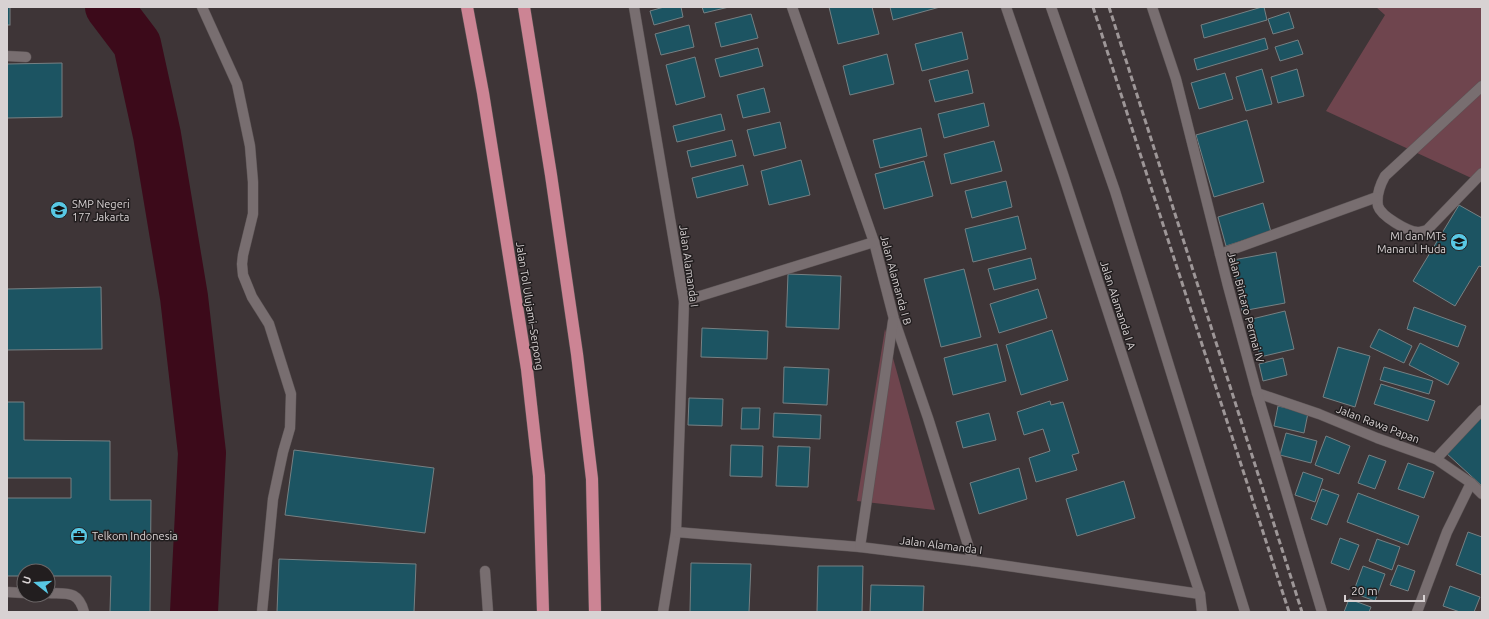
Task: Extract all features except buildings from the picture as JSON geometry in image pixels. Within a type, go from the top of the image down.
[{"type":"highway","name":"Jalan Tol Ulujami–Serpong","points":[[467,7],[484,100],[527,369],[540,476],[543,612]]},
{"type":"highway","points":[[524,7],[551,175],[576,346],[592,479],[595,612]]},
{"type":"street","points":[[202,7],[237,84],[250,146],[254,182],[253,214],[243,255],[243,275],[252,297],[269,324],[283,364],[291,394],[290,428],[283,452],[273,499],[262,612]]},
{"type":"street","name":"Jalan Alamanda I","points":[[634,7],[684,301],[676,532],[663,612]]},
{"type":"street","name":"Jalan Alamanda I B","points":[[792,7],[874,242],[894,319],[928,418],[973,561]]},
{"type":"street","name":"Jalan Alamanda I A","points":[[1006,7],[1068,189],[1200,594],[1202,612]]},
{"type":"street","points":[[1051,7],[1114,191],[1245,612]]},
{"type":"street","name":"Jalan Bintaro Permai IV","points":[[1152,7],[1176,80],[1257,393],[1322,612]]},
{"type":"street","points":[[7,56],[26,57]]},
{"type":"street","points":[[1482,86],[1385,176],[1380,185],[1377,197],[1379,207],[1387,217],[1411,231],[1420,232],[1427,230],[1482,173]]},
{"type":"street","points":[[1220,254],[1377,197]]},
{"type":"street","points":[[684,301],[874,242]]},
{"type":"street","points":[[860,547],[894,319]]},
{"type":"street","name":"Jalan Rawa Papan","points":[[1257,393],[1319,414],[1377,438],[1436,459],[1471,483],[1482,494]]},
{"type":"street","points":[[1436,459],[1482,410]]},
{"type":"street","points":[[1417,612],[1447,532],[1471,483]]},
{"type":"street","name":"Jalan Alamanda I","points":[[676,532],[860,547],[973,561],[1200,594]]},
{"type":"street","points":[[485,571],[488,612]]},
{"type":"street","points":[[56,593],[72,594],[78,599],[84,612]]},
{"type":"shaded area","points":[[1376,7],[1482,7],[1482,182],[1326,111],[1385,15]]},
{"type":"shaded area","points":[[885,329],[935,510],[857,501]]},
{"type":"waterway","points":[[109,7],[137,44],[157,135],[184,297],[202,453],[194,612]]},
{"type":"railway","points":[[1093,7],[1289,612]]},
{"type":"railway","points":[[1109,7],[1302,612]]},
{"type":"place","name":"SMP Negeri 177 Jakarta","points":[[59,210]]},
{"type":"place","name":"MI dan MTs Manarul Huda","points":[[1459,242]]},
{"type":"place","name":"Telkom Indonesia","points":[[79,536]]}]
